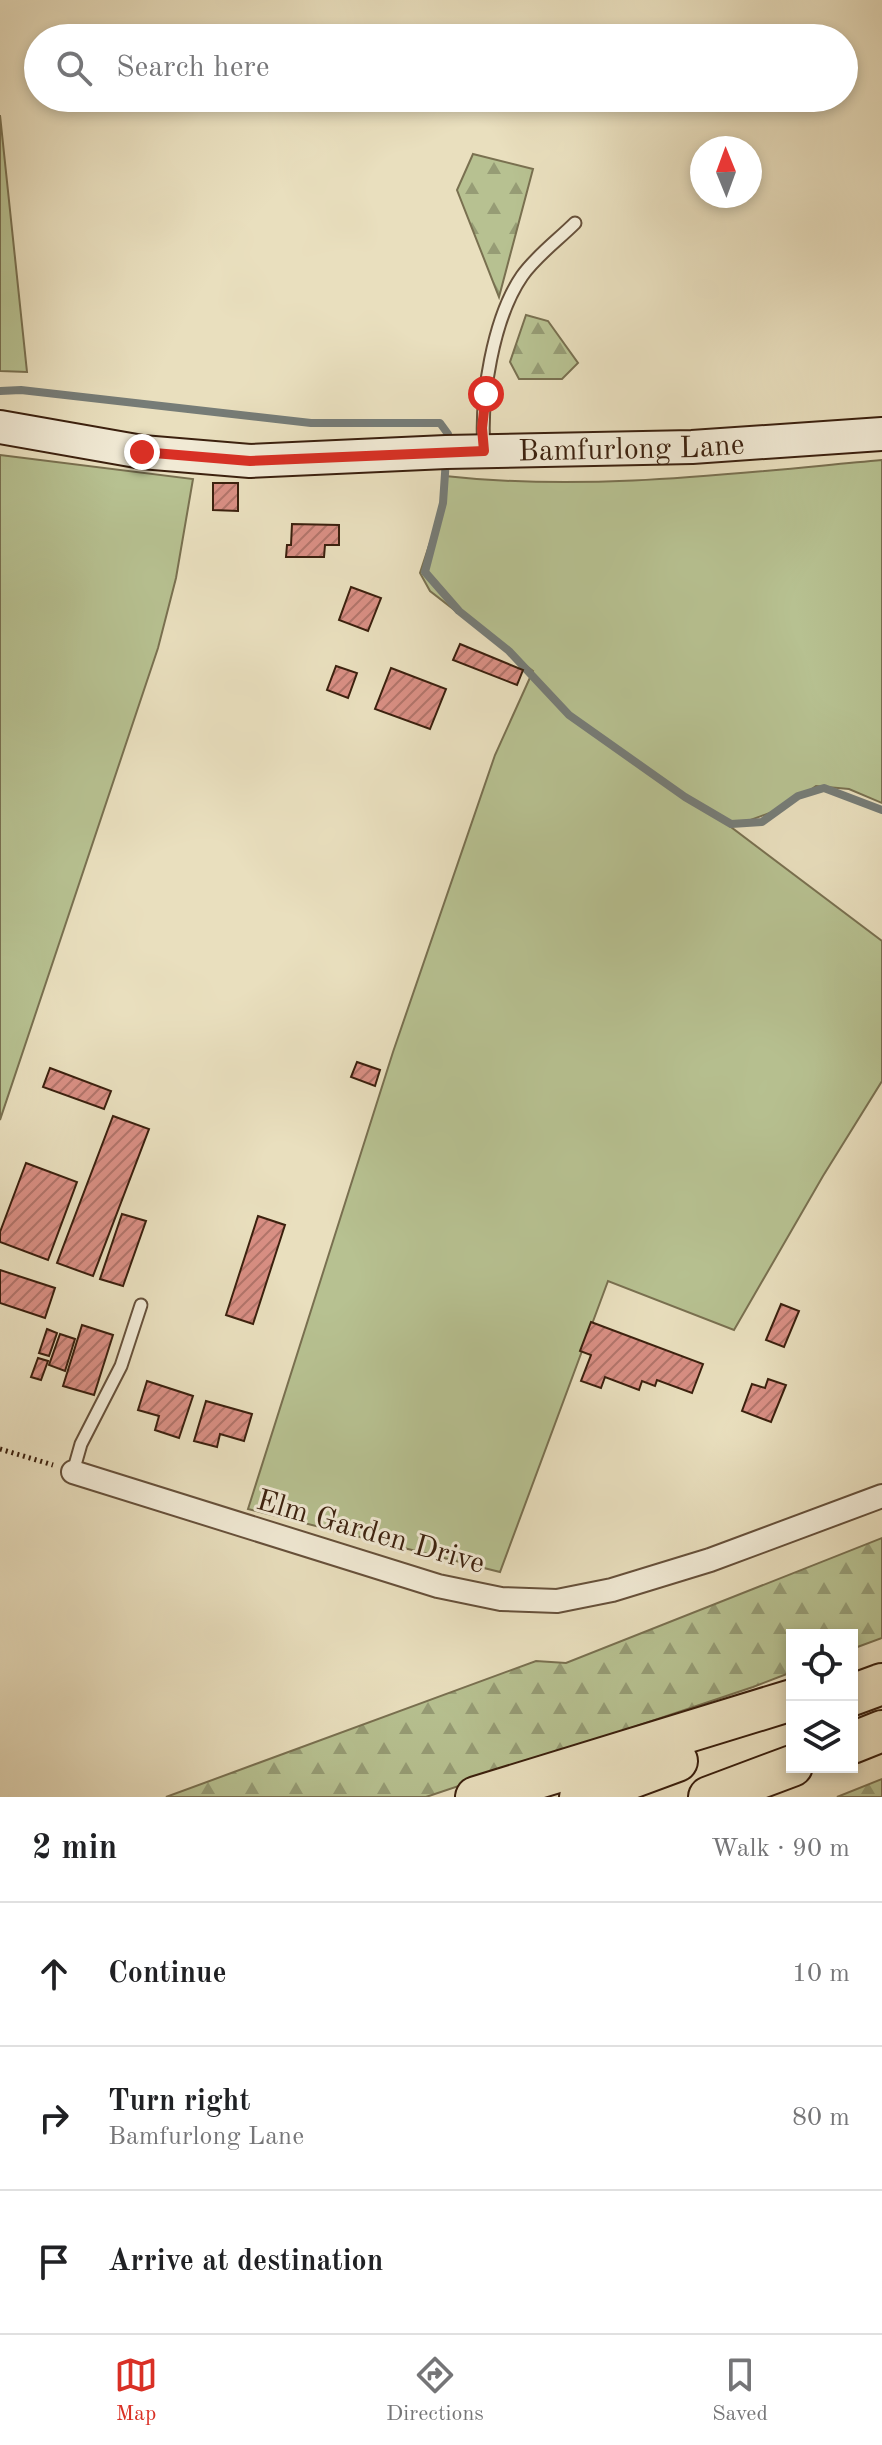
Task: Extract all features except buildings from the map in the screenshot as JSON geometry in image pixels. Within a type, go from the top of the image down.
[{"type":"highway","points":[[858,1680],[882,1672]]},
{"type":"highway","points":[[858,1693],[882,1684]]},
{"type":"highway","points":[[476,1797],[789,1701]]},
{"type":"highway","points":[[580,1797],[786,1720]]},
{"type":"highway","points":[[858,1741],[882,1731]]},
{"type":"highway","points":[[709,1797],[786,1768]]},
{"type":"street","name":"Bamfurlong Lane","points":[[0,427],[142,452],[250,461],[484,451],[692,447],[882,434]]},
{"type":"street","name":"Elm Garden Drive","points":[[73,1472],[438,1586],[501,1599],[557,1601],[612,1590],[710,1560],[882,1496]]},
{"type":"lane","points":[[484,451],[482,428],[496,337],[512,292],[525,272],[575,223]]},
{"type":"lane","points":[[73,1472],[81,1444],[121,1366],[141,1305]]},
{"type":"path","points":[[0,1449],[73,1472]]},
{"type":"green space","points":[[0,115],[27,372],[0,371]]},
{"type":"green space","points":[[473,154],[533,169],[499,297],[457,190]]},
{"type":"green space","points":[[526,315],[548,321],[578,363],[562,379],[519,379],[510,362]]},
{"type":"green space","points":[[0,455],[193,479],[176,578],[158,648],[0,1120]]},
{"type":"green space","points":[[882,460],[882,803],[849,789],[816,786],[786,807],[731,827],[882,941],[882,1081],[734,1330],[608,1281],[500,1572],[248,1509],[393,1052],[495,755],[533,671],[430,591],[420,573],[443,503],[445,476],[554,482],[664,479]]},
{"type":"green space","points":[[882,1538],[882,1638],[858,1647],[858,1629],[786,1629],[786,1674],[753,1687],[426,1797],[166,1797],[536,1661],[566,1663]]},
{"type":"green space","points":[[882,1779],[882,1797],[837,1797]]},
{"type":"waterway","points":[[0,391],[21,390],[311,423],[440,423],[448,434],[447,446]]},
{"type":"waterway","points":[[446,459],[443,503],[425,572],[459,611],[509,651],[569,715],[685,797],[731,824],[762,822],[798,796],[824,788],[882,810]]},
{"type":"route","points":[[142,452],[250,461],[484,451],[482,428],[486,394]]}]
